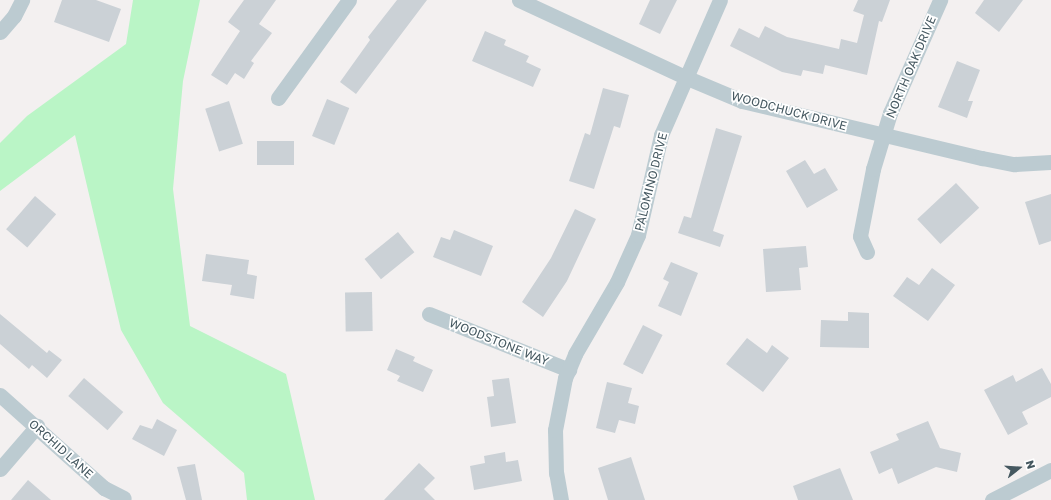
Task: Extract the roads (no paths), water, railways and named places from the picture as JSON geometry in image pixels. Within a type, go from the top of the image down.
[{"type":"street","points":[[0,32],[14,16],[22,0]]},
{"type":"street","points":[[278,98],[349,0]]},
{"type":"street","name":"WOODCHUCK DRIVE","points":[[519,0],[685,78],[742,101],[883,135],[1014,164],[1051,162]]},
{"type":"street","name":"PALOMINO DRIVE","points":[[561,500],[556,473],[555,430],[568,370],[617,282],[638,235],[661,135],[720,0]]},
{"type":"street","name":"NORTH OAK DRIVE","points":[[867,252],[860,236],[863,215],[883,135],[890,113],[940,0]]},
{"type":"street","name":"WOODSTONE WAY","points":[[429,314],[568,370]]},
{"type":"street","name":"ORCHID LANE","points":[[0,395],[104,488],[124,498]]},
{"type":"street","points":[[0,469],[36,426]]},
{"type":"street","points":[[992,500],[1051,470]]}]
